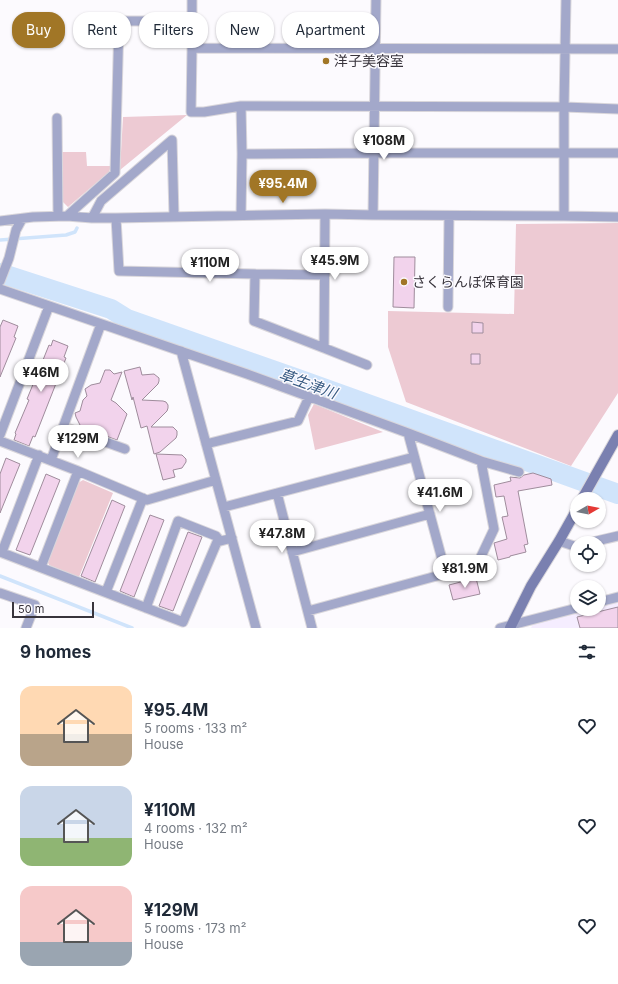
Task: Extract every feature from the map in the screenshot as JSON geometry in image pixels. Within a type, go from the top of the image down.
[{"type":"street","points":[[192,0],[192,12]]},
{"type":"street","points":[[376,0],[376,12]]},
{"type":"street","points":[[564,216],[566,0]]},
{"type":"street","points":[[63,216],[115,173],[119,21],[139,21]]},
{"type":"street","points":[[192,48],[191,112],[204,112],[241,106],[564,107],[618,109]]},
{"type":"street","points":[[208,48],[282,48]]},
{"type":"street","points":[[373,215],[375,48],[618,49]]},
{"type":"street","points":[[241,106],[241,215]]},
{"type":"street","points":[[57,118],[63,216]]},
{"type":"street","points":[[92,218],[102,201],[172,140],[174,216]]},
{"type":"street","points":[[242,154],[618,153]]},
{"type":"street","points":[[324,348],[325,214]]},
{"type":"street","points":[[0,221],[63,216],[116,218],[325,214],[618,217]]},
{"type":"street","points":[[448,307],[449,216]]},
{"type":"street","points":[[116,218],[119,270],[255,274],[325,274]]},
{"type":"street","points":[[0,281],[9,258],[15,234],[22,219]]},
{"type":"street","points":[[255,274],[254,321],[367,365]]},
{"type":"street","points":[[0,289],[246,374],[481,461],[519,472]]},
{"type":"street","points":[[0,435],[49,306]]},
{"type":"street","points":[[51,460],[101,324]]},
{"type":"street","points":[[181,351],[256,628]]},
{"type":"street","points":[[206,444],[298,421],[309,397]]},
{"type":"street","points":[[64,427],[126,449]]},
{"type":"street","points":[[408,433],[446,574]]},
{"type":"street","points":[[586,492],[618,435]]},
{"type":"street","points":[[0,441],[51,460],[147,500],[216,480]]},
{"type":"street","points":[[39,456],[1,552],[183,622],[217,542],[232,538]]},
{"type":"street","points":[[224,507],[414,457]]},
{"type":"street","points":[[308,611],[477,565],[494,529],[481,461]]},
{"type":"street","points":[[41,567],[78,471]]},
{"type":"street","points":[[277,493],[312,628]]},
{"type":"street","points":[[106,592],[143,498]]},
{"type":"street","points":[[292,552],[430,514]]},
{"type":"street","points":[[146,608],[178,521],[216,536],[220,541]]},
{"type":"street","points":[[511,627],[531,586],[570,521]]},
{"type":"street","points":[[606,539],[618,536]]},
{"type":"street","points":[[559,541],[570,545]]},
{"type":"street","points":[[0,593],[35,605],[26,628]]},
{"type":"street","points":[[606,600],[618,597]]},
{"type":"street","points":[[500,628],[511,627],[570,610]]},
{"type":"shaded area","points":[[187,115],[120,170],[123,117]]},
{"type":"shaded area","points":[[62,152],[86,152],[87,166],[111,166],[109,172],[68,207],[62,201]]},
{"type":"shaded area","points":[[618,223],[618,393],[571,466],[406,402],[388,347],[388,311],[514,314],[516,224]]},
{"type":"shaded area","points":[[314,404],[383,432],[315,450],[308,415]]},
{"type":"shaded area","points":[[83,480],[113,493],[79,577],[49,565],[47,560],[78,483]]},
{"type":"shaded area","points":[[618,602],[618,628],[531,628],[533,624],[570,614],[570,616],[606,616],[606,605]]},
{"type":"building","name":"さくらんぼ保育園","points":[[394,257],[415,257],[414,308],[393,307]]},
{"type":"building","points":[[3,320],[18,326],[14,337],[16,338],[0,377],[0,327]]},
{"type":"building","points":[[472,322],[483,323],[483,333],[472,333]]},
{"type":"building","points":[[53,340],[68,346],[64,357],[66,358],[35,437],[33,436],[29,446],[14,440],[15,433],[49,345],[51,346]]},
{"type":"building","points":[[471,354],[480,354],[480,364],[471,364]]},
{"type":"building","points":[[140,367],[142,375],[154,374],[159,378],[158,384],[142,400],[163,401],[168,405],[167,411],[151,427],[173,427],[177,431],[176,438],[160,452],[154,454],[147,426],[141,428],[124,371]]},
{"type":"building","points":[[105,370],[110,370],[114,374],[122,372],[111,400],[127,414],[117,440],[81,427],[75,413],[80,411],[83,400],[87,396],[85,389],[91,385],[100,383]]},
{"type":"building","points":[[156,454],[182,455],[186,459],[186,462],[182,468],[173,470],[175,477],[163,480]]},
{"type":"building","points":[[6,458],[20,464],[0,513],[0,474]]},
{"type":"building","points":[[533,473],[551,479],[552,485],[518,491],[528,544],[524,545],[526,552],[498,560],[494,543],[507,539],[502,517],[508,516],[504,496],[496,497],[494,485],[511,481],[510,477],[520,478],[524,475]]},
{"type":"building","points":[[46,474],[60,480],[30,555],[16,550]]},
{"type":"building","points":[[112,500],[125,506],[95,582],[81,576]]},
{"type":"building","points":[[150,515],[164,520],[134,597],[120,591]]},
{"type":"building","points":[[188,532],[202,537],[173,611],[159,606]]},
{"type":"building","points":[[476,578],[480,594],[453,600],[449,585]]},
{"type":"building","points":[[618,607],[618,628],[580,628],[577,617],[606,616],[606,610]]},
{"type":"waterway","points":[[0,240],[66,235],[75,232],[77,228]]},
{"type":"waterway","name":"草生津川","points":[[0,273],[111,309],[127,319],[618,494]]},
{"type":"waterway","points":[[0,576],[132,628]]},
{"type":"place","name":"洋子美容室","points":[[326,61]]},
{"type":"place","name":"さくらんぼ保育園","points":[[404,282]]}]
